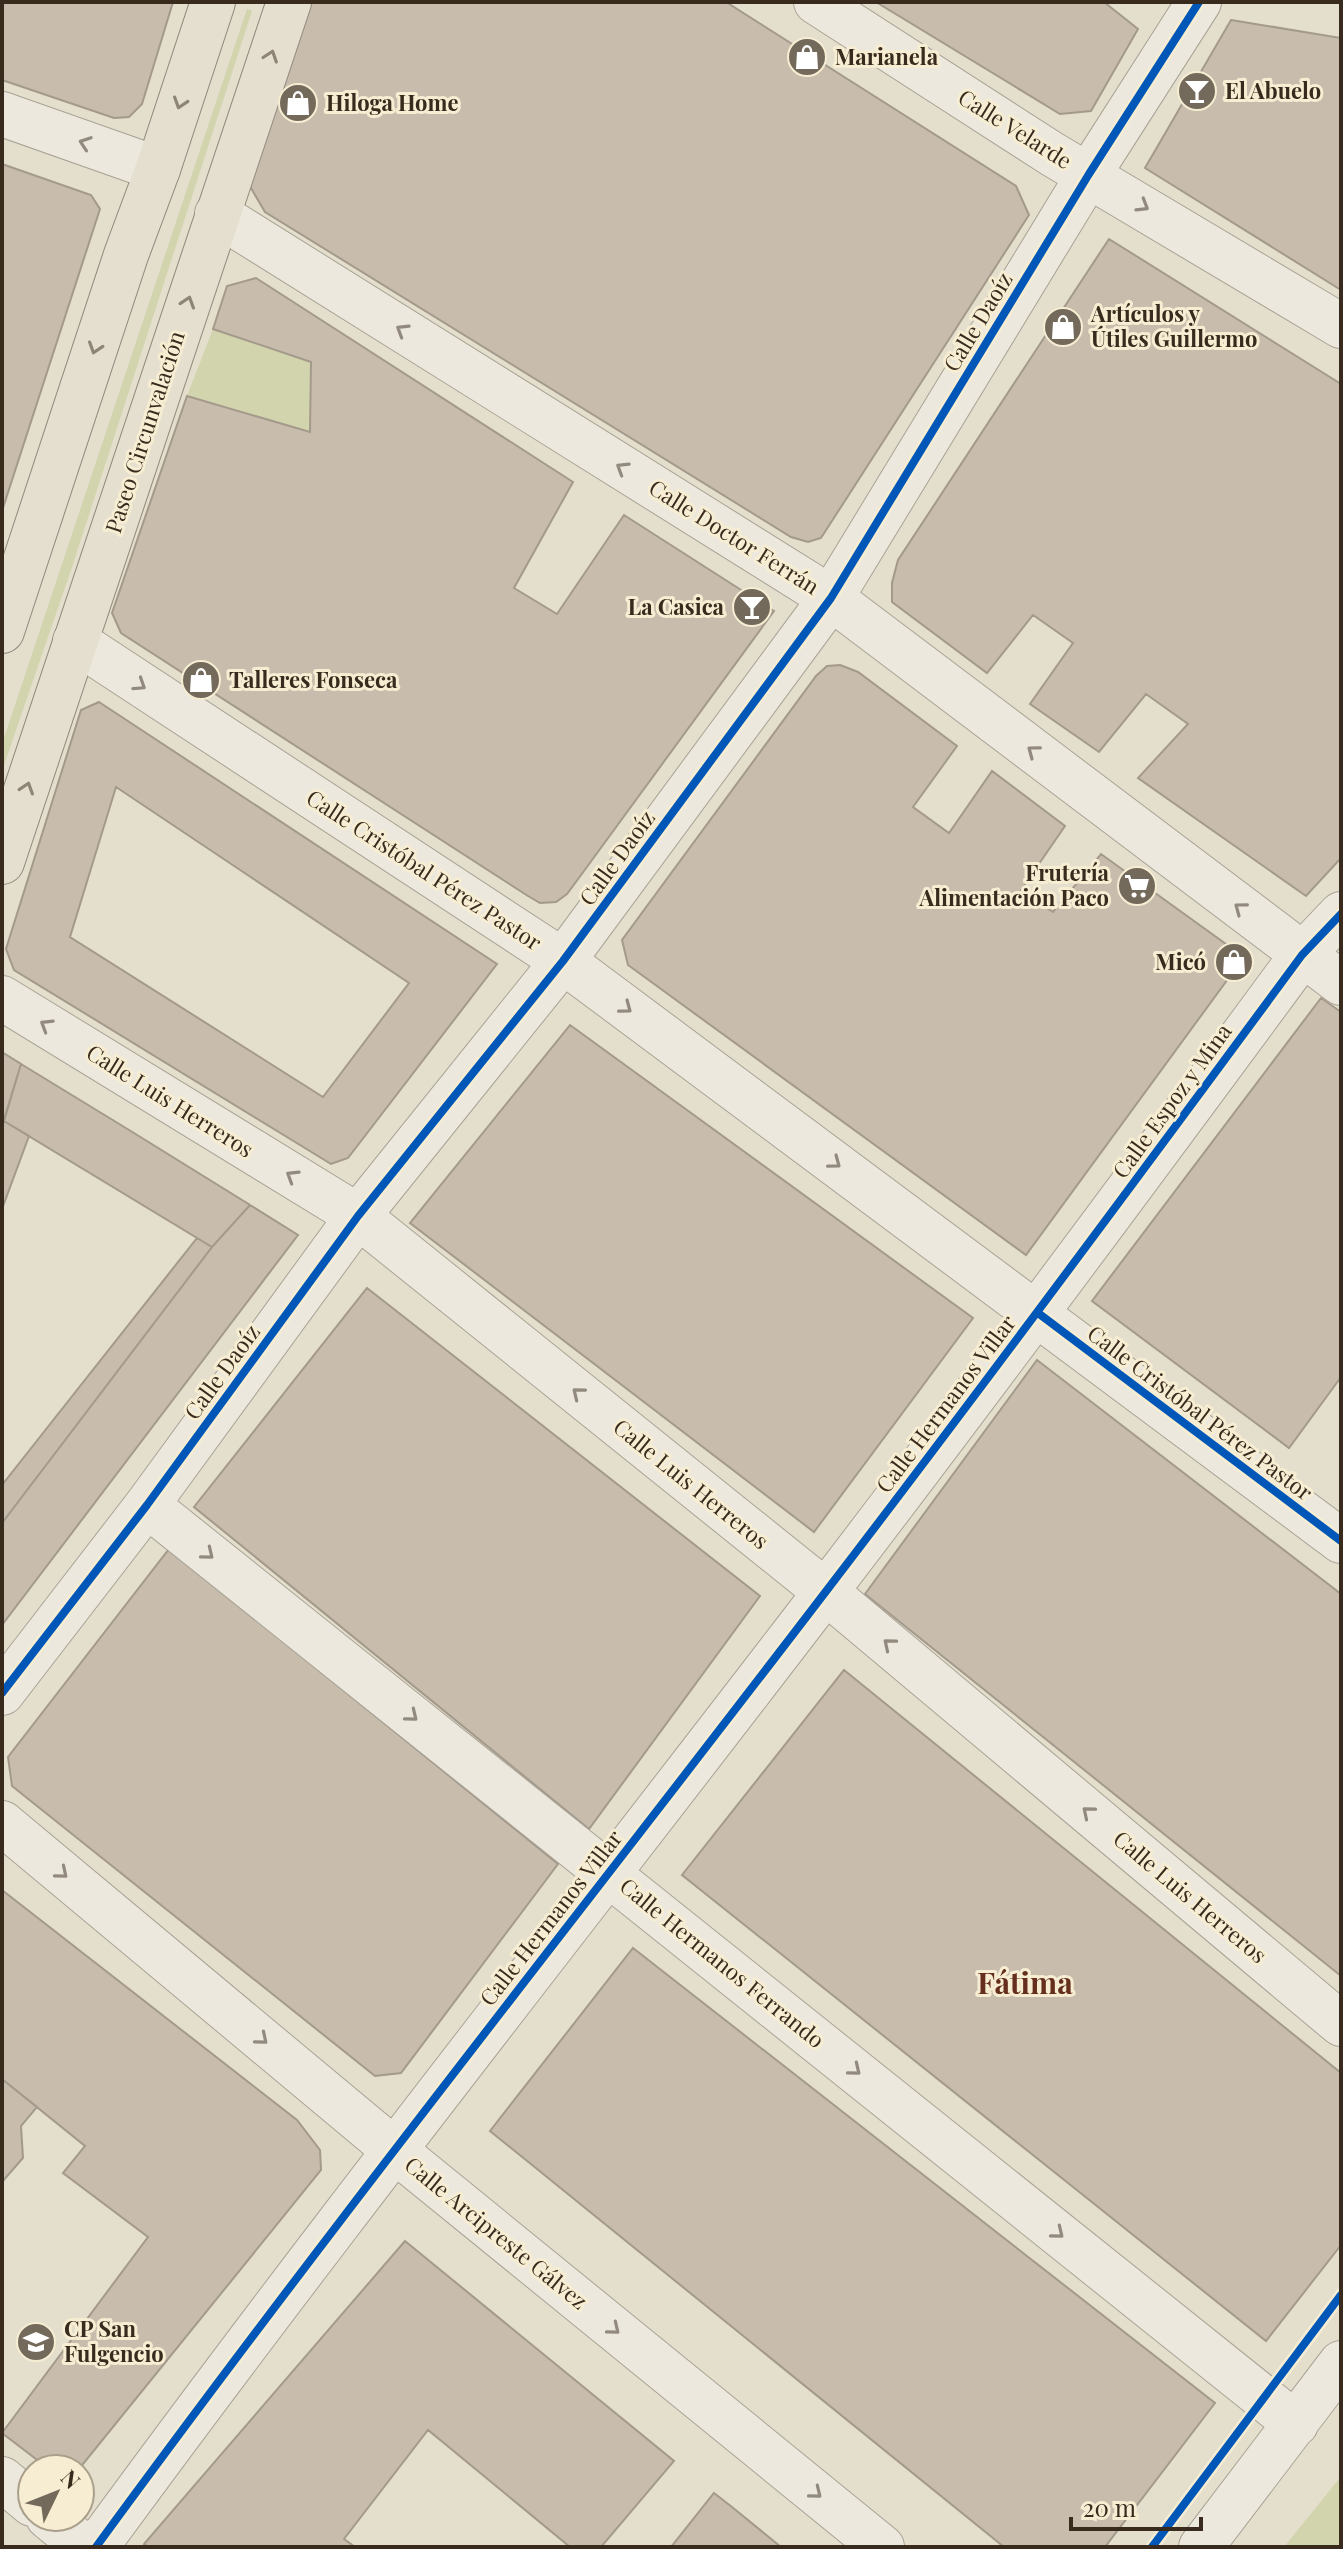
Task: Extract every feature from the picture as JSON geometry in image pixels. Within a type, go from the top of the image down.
[{"type":"main road","points":[[4,618],[213,2]]},
{"type":"main road","name":"Paseo Circunvalación","points":[[2,862],[289,2]]},
{"type":"street","name":"Calle Velarde","points":[[816,2],[1052,154],[1341,326]]},
{"type":"street","name":"Calle Daoíz","points":[[2,1693],[147,1505],[358,1216],[563,961],[831,598],[1089,174],[1199,2]]},
{"type":"street","points":[[2,114],[158,169]]},
{"type":"street","name":"Calle Doctor Ferrán","points":[[217,214],[831,598],[1341,983]]},
{"type":"street","name":"Calle Cristóbal Pérez Pastor","points":[[75,641],[563,961],[1341,1541]]},
{"type":"street","name":"Calle Espoz y Mina","points":[[1038,1313],[1302,955],[1341,914]]},
{"type":"street","name":"Calle Luis Herreros","points":[[2,998],[358,1216],[826,1592],[1341,2024]]},
{"type":"street","name":"Calle Hermanos Villar","points":[[96,2547],[393,2149],[826,1592],[1038,1313]]},
{"type":"street","name":"Calle Hermanos Ferrando","points":[[147,1505],[1296,2424]]},
{"type":"street","name":"Calle Arcipreste Gálvez","points":[[2,1823],[393,2149],[882,2547]]},
{"type":"street","points":[[1201,2547],[1341,2363]]},
{"type":"street","points":[[68,2533],[85,2547]]},
{"type":"green space","points":[[247,9],[252,11],[73,564],[2,771],[2,744]]},
{"type":"green space","points":[[213,329],[311,362],[310,432],[187,396]]},
{"type":"green space","points":[[1341,2476],[1341,2547],[1284,2547],[1339,2479]]},
{"type":"building","points":[[2,2],[173,2],[142,104],[129,117],[114,118],[2,80]]},
{"type":"building","points":[[308,2],[726,2],[1016,186],[1029,215],[821,538],[808,542],[791,537],[265,212],[245,178]]},
{"type":"building","points":[[876,2],[1104,2],[1138,29],[1091,111],[1060,114]]},
{"type":"building","points":[[1231,20],[1341,38],[1341,290],[1145,168]]},
{"type":"building","points":[[2,164],[91,195],[100,209],[2,511]]},
{"type":"building","points":[[1109,239],[1341,384],[1341,858],[1306,896],[1138,778],[1188,724],[1146,694],[1099,752],[1030,704],[1073,643],[1033,615],[987,673],[892,602],[892,583],[898,560]]},
{"type":"building","points":[[256,278],[573,482],[514,588],[557,614],[624,515],[774,611],[567,894],[556,902],[540,903],[528,896],[121,633],[112,613],[187,396],[310,432],[311,362],[213,329],[227,286]]},
{"type":"building","points":[[840,665],[858,672],[957,746],[913,807],[949,833],[992,771],[1065,826],[1021,890],[1053,912],[1101,854],[1244,957],[1026,1255],[628,965],[622,940],[816,676],[827,666]]},
{"type":"building","points":[[99,702],[497,964],[348,1158],[331,1164],[14,970],[6,949],[81,710]],"holes":[[[116,787],[409,983],[323,1097],[70,937]]]},
{"type":"building","points":[[1321,998],[1341,1012],[1341,1377],[1289,1448],[1092,1301]]},
{"type":"building","points":[[570,1025],[973,1318],[814,1532],[410,1223]]},
{"type":"building","points":[[2,1052],[21,1064],[2,1126]]},
{"type":"building","points":[[21,1064],[250,1205],[212,1247],[4,1121]]},
{"type":"building","points":[[4,1121],[29,1136],[2,1209],[2,1126]]},
{"type":"building","points":[[250,1205],[298,1235],[2,1625],[2,1523],[212,1247]]},
{"type":"building","points":[[197,1238],[212,1247],[2,1523],[2,1485]]},
{"type":"building","points":[[367,1288],[760,1596],[589,1829],[194,1507]]},
{"type":"building","points":[[1037,1360],[1341,1594],[1341,1976],[865,1594]]},
{"type":"building","points":[[169,1549],[558,1864],[401,2073],[375,2076],[12,1786],[8,1757]]},
{"type":"building","points":[[844,1670],[1341,2073],[1341,2245],[1266,2341],[682,1875]]},
{"type":"building","points":[[2,1890],[297,2120],[320,2150],[321,2170],[92,2453],[28,2453],[2,2433],[148,2237],[63,2173],[85,2146],[2,2079]]},
{"type":"building","points":[[633,1948],[1215,2403],[1105,2547],[1004,2547],[490,2131]]},
{"type":"building","points":[[2,2079],[37,2107],[21,2126],[23,2158],[2,2182]]},
{"type":"building","points":[[405,2241],[674,2461],[601,2547],[570,2547],[428,2430],[344,2539],[355,2547],[148,2547],[144,2544]]},
{"type":"building","points":[[714,2493],[732,2507],[781,2547],[671,2547]]},
{"type":"cycle path","points":[[2,1693],[147,1505],[358,1216],[563,961],[831,598],[1089,174],[1199,2]]},
{"type":"cycle path","points":[[96,2547],[367,2186],[947,1432],[1302,955],[1341,914]]},
{"type":"cycle path","points":[[1038,1313],[1341,1541]]},
{"type":"cycle path","points":[[1152,2547],[1341,2295]]},
{"type":"place","name":"Marianela","points":[[807,57]]},
{"type":"place","name":"El Abuelo","points":[[1197,91]]},
{"type":"place","name":"Hiloga Home","points":[[298,103]]},
{"type":"place","name":"Artículos y Útiles Guillermo","points":[[1063,327]]},
{"type":"place","name":"La Casica","points":[[752,607]]},
{"type":"place","name":"Talleres Fonseca","points":[[201,680]]},
{"type":"place","name":"Frutería Alimentación Paco","points":[[1137,886]]},
{"type":"place","name":"Micó","points":[[1234,962]]},
{"type":"place","name":"CP San Fulgencio","points":[[36,2342]]},
{"type":"district","name":"Fátima","points":[[1025,1984]]}]
